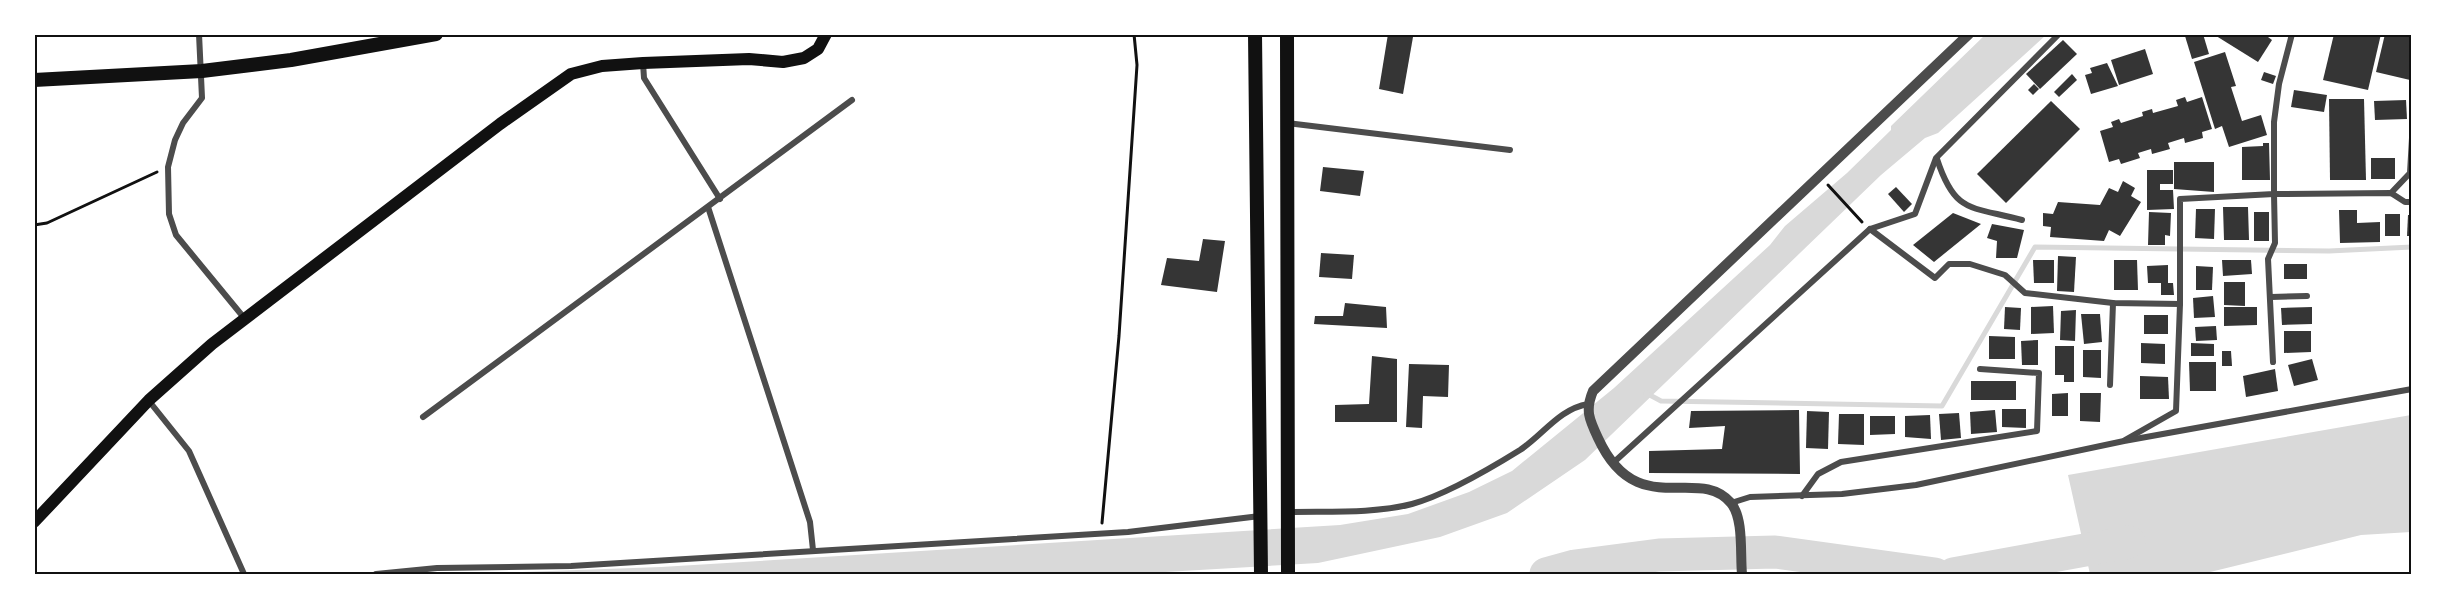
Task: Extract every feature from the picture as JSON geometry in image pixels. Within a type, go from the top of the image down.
[{"type":"highway","points":[[34,80],[202,71],[291,60],[436,34]]},
{"type":"highway","points":[[1255,34],[1262,574]]},
{"type":"highway","points":[[1287,34],[1288,574]]},
{"type":"main road","points":[[34,522],[148,400],[245,318],[500,124],[572,74],[602,66],[643,63],[749,59],[783,62],[804,58],[818,49],[826,34]]},
{"type":"street","points":[[199,34],[202,98],[183,123],[175,140],[168,167],[169,214],[176,236],[245,318]]},
{"type":"street","points":[[1742,574],[1738,525],[1731,503],[1722,495],[1705,488],[1661,489],[1635,482],[1625,476],[1605,453],[1587,409],[1593,391],[1969,34]]},
{"type":"street","points":[[1613,463],[1870,229],[1915,214],[1936,158],[2059,34]]},
{"type":"street","points":[[2273,362],[2268,259],[2275,243],[2274,122],[2278,84],[2292,34]]},
{"type":"street","points":[[643,63],[644,78],[720,199]]},
{"type":"street","points":[[423,417],[852,100]]},
{"type":"street","points":[[1287,123],[1510,150]]},
{"type":"street","points":[[2391,193],[2410,173],[2412,138]]},
{"type":"street","points":[[1936,158],[1945,184],[1960,204],[2022,220]]},
{"type":"street","points":[[2124,441],[2176,411],[2180,304],[2180,199],[2274,194],[2391,193],[2405,202],[2412,202]]},
{"type":"street","points":[[708,207],[810,522],[813,550]]},
{"type":"street","points":[[1870,229],[1935,278],[1949,264],[1970,264],[2005,275],[2025,293],[2113,303],[2180,304]]},
{"type":"street","points":[[2271,297],[2307,296]]},
{"type":"street","points":[[2110,385],[2113,303]]},
{"type":"street","points":[[1802,496],[1818,474],[1841,462],[2037,431],[2039,373],[1980,369]]},
{"type":"street","points":[[1731,503],[1750,497],[1842,494],[1916,486],[2124,441],[2412,389]]},
{"type":"street","points":[[148,400],[189,451],[244,574]]},
{"type":"street","points":[[1288,517],[1413,504],[1469,479],[1522,449],[1565,412],[1587,409]]},
{"type":"street","points":[[376,574],[437,568],[571,566],[1128,532],[1261,519]]},
{"type":"path","points":[[1102,532],[1137,65],[1134,34]]},
{"type":"path","points":[[34,225],[47,223],[168,167]]},
{"type":"path","points":[[1828,186],[1861,220]]},
{"type":"shaded area","points":[[1985,35],[2046,35],[1938,133],[1925,138],[1881,175],[1585,460],[1507,513],[1440,537],[1318,563],[1131,574],[469,574],[661,567],[1340,525],[1408,514],[1469,492],[1512,471],[1614,388],[1770,245],[1785,226],[1847,173],[1891,130],[1891,126]]},
{"type":"shaded area","points":[[2411,415],[2411,532],[2361,535],[2202,574],[2090,574],[2068,475]]},
{"type":"building","points":[[1388,34],[1413,37],[1403,94],[1379,89]]},
{"type":"building","points":[[2203,34],[2209,54],[2192,59],[2185,36]]},
{"type":"building","points":[[2213,34],[2264,34],[2272,40],[2258,62]]},
{"type":"building","points":[[2334,34],[2381,34],[2368,90],[2323,80]]},
{"type":"building","points":[[2385,34],[2412,34],[2410,80],[2376,72]]},
{"type":"building","points":[[2063,40],[2077,54],[2040,89],[2026,74]]},
{"type":"building","points":[[2145,49],[2153,74],[2119,85],[2111,60]]},
{"type":"building","points":[[2225,52],[2236,86],[2231,87],[2242,121],[2261,115],[2267,135],[2229,147],[2222,126],[2215,129],[2194,62]]},
{"type":"building","points":[[2107,63],[2118,86],[2091,94],[2085,75],[2092,73],[2090,68]]},
{"type":"building","points":[[2264,72],[2276,76],[2273,84],[2261,80]]},
{"type":"building","points":[[2072,74],[2077,80],[2059,97],[2054,92]]},
{"type":"building","points":[[2034,84],[2039,89],[2033,95],[2028,90]]},
{"type":"building","points":[[2294,90],[2327,95],[2324,112],[2291,107]]},
{"type":"building","points":[[2185,97],[2187,102],[2202,97],[2212,129],[2202,132],[2203,138],[2185,143],[2184,138],[2168,143],[2170,149],[2152,154],[2151,149],[2138,153],[2140,158],[2121,164],[2119,159],[2109,162],[2100,131],[2113,127],[2111,122],[2119,119],[2121,123],[2143,116],[2142,112],[2152,109],[2153,113],[2178,106],[2176,100]]},
{"type":"building","points":[[2329,99],[2364,99],[2366,180],[2330,180]]},
{"type":"building","points":[[2406,100],[2407,119],[2375,120],[2374,101]]},
{"type":"building","points":[[2051,101],[2080,129],[2006,203],[1977,174]]},
{"type":"building","points":[[2263,143],[2269,143],[2270,180],[2242,180],[2242,147],[2263,146]]},
{"type":"building","points":[[2371,158],[2395,158],[2395,179],[2371,179]]},
{"type":"building","points":[[2174,162],[2214,162],[2214,192],[2174,189]]},
{"type":"building","points":[[1323,167],[1364,171],[1360,196],[1320,191]]},
{"type":"building","points":[[2147,170],[2173,170],[2173,184],[2160,184],[2160,190],[2173,190],[2174,209],[2147,210]]},
{"type":"building","points":[[2123,181],[2135,188],[2131,196],[2141,202],[2120,236],[2109,230],[2104,241],[2050,237],[2051,227],[2043,226],[2043,213],[2053,214],[2058,202],[2100,205],[2109,188],[2118,192]]},
{"type":"building","points":[[1896,187],[1912,204],[1904,212],[1888,194]]},
{"type":"building","points":[[2223,207],[2248,207],[2249,240],[2224,240]]},
{"type":"building","points":[[2196,209],[2215,209],[2214,239],[2195,238]]},
{"type":"building","points":[[2339,210],[2357,210],[2357,223],[2380,222],[2380,242],[2340,243]]},
{"type":"building","points":[[2149,212],[2171,213],[2170,236],[2165,235],[2165,245],[2148,245]]},
{"type":"building","points":[[2254,212],[2269,212],[2269,241],[2254,241]]},
{"type":"building","points":[[1953,213],[1981,224],[1934,262],[1913,245]]},
{"type":"building","points":[[2385,214],[2400,214],[2400,236],[2385,236]]},
{"type":"building","points":[[2408,215],[2412,215],[2412,236],[2407,236]]},
{"type":"building","points":[[1992,224],[2024,230],[2017,258],[1996,258],[1997,241],[1987,238]]},
{"type":"building","points":[[1203,239],[1225,241],[1217,292],[1161,285],[1167,258],[1199,261]]},
{"type":"building","points":[[1321,253],[1354,255],[1352,279],[1319,277]]},
{"type":"building","points":[[2058,256],[2076,257],[2074,292],[2057,291]]},
{"type":"building","points":[[2033,260],[2054,260],[2054,283],[2034,283]]},
{"type":"building","points":[[2114,260],[2137,260],[2138,290],[2114,290]]},
{"type":"building","points":[[2222,260],[2251,260],[2252,274],[2223,276]]},
{"type":"building","points":[[2284,264],[2307,264],[2307,279],[2284,279]]},
{"type":"building","points":[[2168,265],[2168,283],[2173,283],[2174,295],[2161,295],[2161,283],[2148,283],[2147,266]]},
{"type":"building","points":[[2196,266],[2213,267],[2212,290],[2196,290]]},
{"type":"building","points":[[2224,282],[2245,282],[2245,306],[2224,305]]},
{"type":"building","points":[[2213,296],[2215,317],[2194,318],[2193,298]]},
{"type":"building","points":[[1345,303],[1386,307],[1387,328],[1314,324],[1315,316],[1343,316]]},
{"type":"building","points":[[2053,306],[2054,333],[2031,334],[2031,307]]},
{"type":"building","points":[[2005,307],[2021,308],[2020,330],[2004,329]]},
{"type":"building","points":[[2224,307],[2257,307],[2257,325],[2224,326]]},
{"type":"building","points":[[2312,307],[2312,324],[2282,325],[2281,308]]},
{"type":"building","points":[[2076,310],[2075,341],[2060,340],[2061,311]]},
{"type":"building","points":[[2081,314],[2100,314],[2102,342],[2084,344]]},
{"type":"building","points":[[2144,315],[2168,315],[2168,334],[2144,334]]},
{"type":"building","points":[[2216,326],[2217,340],[2196,341],[2195,327]]},
{"type":"building","points":[[2284,331],[2311,331],[2311,352],[2284,353]]},
{"type":"building","points":[[1989,336],[2015,337],[2015,359],[1989,359]]},
{"type":"building","points":[[2038,340],[2038,365],[2022,365],[2021,341]]},
{"type":"building","points":[[2141,343],[2165,344],[2165,364],[2141,363]]},
{"type":"building","points":[[2191,343],[2214,344],[2214,356],[2191,356]]},
{"type":"building","points":[[2055,346],[2074,346],[2074,382],[2064,382],[2064,375],[2055,375]]},
{"type":"building","points":[[2083,350],[2101,350],[2101,378],[2083,377]]},
{"type":"building","points":[[2222,351],[2231,351],[2232,366],[2222,366]]},
{"type":"building","points":[[1372,356],[1397,359],[1397,422],[1335,422],[1335,405],[1369,404]]},
{"type":"building","points":[[2312,359],[2318,380],[2294,386],[2288,365]]},
{"type":"building","points":[[2189,362],[2216,362],[2216,391],[2190,391]]},
{"type":"building","points":[[1409,364],[1449,365],[1448,397],[1423,396],[1422,428],[1406,427]]},
{"type":"building","points":[[2275,369],[2278,391],[2246,397],[2243,376]]},
{"type":"building","points":[[2140,376],[2168,377],[2169,399],[2140,399]]},
{"type":"building","points":[[1971,381],[2016,381],[2016,400],[1971,400]]},
{"type":"building","points":[[2068,393],[2068,416],[2052,416],[2052,394]]},
{"type":"building","points":[[2080,393],[2101,393],[2100,422],[2080,421]]},
{"type":"building","points":[[2002,409],[2026,409],[2026,428],[2002,427]]},
{"type":"building","points":[[1799,410],[1800,474],[1649,473],[1649,451],[1722,449],[1725,426],[1689,428],[1691,411]]},
{"type":"building","points":[[1995,410],[1997,432],[1971,434],[1970,412]]},
{"type":"building","points":[[1807,411],[1829,412],[1828,449],[1806,448]]},
{"type":"building","points":[[1959,413],[1961,438],[1941,440],[1939,414]]},
{"type":"building","points":[[1839,414],[1864,414],[1864,445],[1838,444]]},
{"type":"building","points":[[1930,415],[1931,439],[1905,437],[1905,416]]},
{"type":"building","points":[[1870,416],[1895,416],[1895,434],[1870,435]]},
{"type":"waterway","points":[[1646,393],[1661,401],[1942,406],[2035,247],[2329,251],[2412,247]]},
{"type":"waterway","points":[[1953,574],[2129,542]]},
{"type":"waterway","points":[[1546,574],[1575,566],[1659,555],[1775,552],[1935,574]]}]
